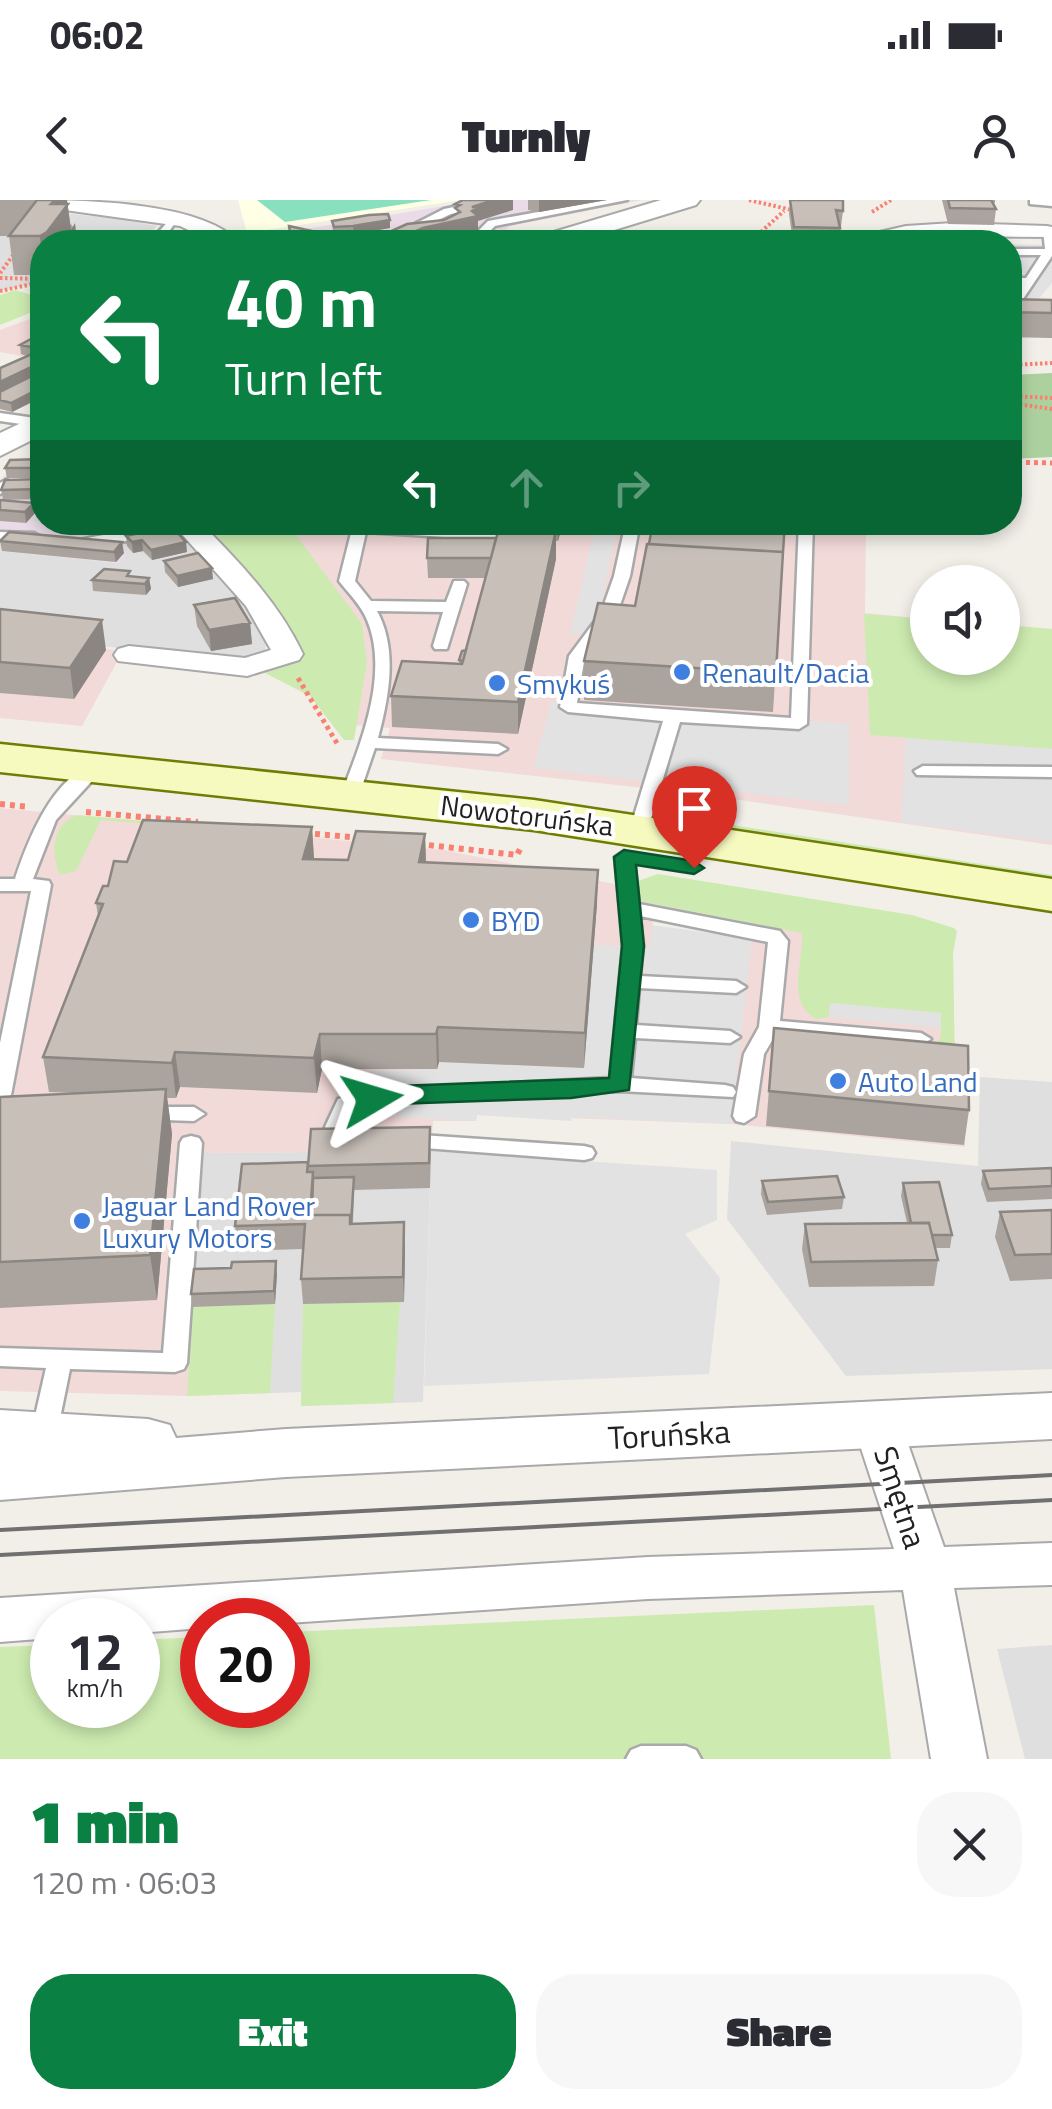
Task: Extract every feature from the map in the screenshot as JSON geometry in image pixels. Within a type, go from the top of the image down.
[{"type":"main road","name":"Nowotoruńska","points":[[0,758],[69,792],[523,843],[632,843],[1052,895]]},
{"type":"main road","name":"Nowotoruńska","points":[[0,792],[356,779],[632,843],[1052,925]]},
{"type":"street","points":[[36,200],[185,221],[204,230]]},
{"type":"street","points":[[585,230],[666,202]]},
{"type":"street","points":[[1022,242],[1047,245],[1040,202]]},
{"type":"street","points":[[0,446],[30,430]]},
{"type":"street","points":[[129,655],[246,667],[288,654],[280,634],[231,570],[197,535]]},
{"type":"street","name":"Toruńska","points":[[20,1454],[286,1453],[1052,1416]]},
{"type":"street","name":"Smętna","points":[[877,1424],[903,1494],[924,1569],[959,1759]]},
{"type":"street","points":[[0,1620],[648,1578],[1052,1564]]},
{"type":"lane","points":[[406,230],[448,211],[504,200]]},
{"type":"lane","points":[[483,230],[492,223],[622,200]]},
{"type":"lane","points":[[164,230],[173,219]]},
{"type":"lane","points":[[1022,250],[1047,245]]},
{"type":"lane","points":[[1022,256],[1047,245]]},
{"type":"lane","points":[[1022,292],[1047,245]]},
{"type":"lane","points":[[1022,281],[1029,281]]},
{"type":"lane","points":[[0,416],[30,421]]},
{"type":"lane","points":[[0,490],[10,482],[30,482]]},
{"type":"lane","points":[[0,503],[18,503]]},
{"type":"lane","points":[[4,531],[30,535]]},
{"type":"lane","points":[[32,535],[96,544],[139,535]]},
{"type":"lane","points":[[356,779],[390,662],[367,606],[347,582],[358,535]]},
{"type":"lane","points":[[470,535],[507,537]]},
{"type":"lane","points":[[630,535],[609,614],[577,656],[568,707],[673,718],[799,724],[806,535]]},
{"type":"lane","points":[[441,646],[458,584]]},
{"type":"lane","points":[[367,606],[452,607]]},
{"type":"lane","points":[[620,1084],[630,981],[632,843],[673,718]]},
{"type":"lane","points":[[366,742],[498,749]]},
{"type":"lane","points":[[924,771],[1052,772]]},
{"type":"lane","points":[[22,885],[44,820],[69,792]]},
{"type":"lane","points":[[0,885],[42,885],[0,1095]]},
{"type":"lane","points":[[630,908],[773,936],[778,941],[770,1027],[754,1054],[744,1116]]},
{"type":"lane","points":[[630,981],[736,987]]},
{"type":"lane","points":[[770,1027],[921,1039]]},
{"type":"lane","points":[[626,1031],[730,1037]]},
{"type":"lane","points":[[584,1153],[346,1137],[336,1126],[346,1104],[397,1094],[571,1090],[620,1084],[725,1092]]},
{"type":"lane","points":[[116,1114],[194,1114]]},
{"type":"lane","points":[[0,1357],[176,1363],[191,1143]]},
{"type":"lane","points":[[20,1454],[60,1359]]},
{"type":"lane","points":[[642,1759],[686,1759]]},
{"type":"path","points":[[749,200],[784,211],[804,212]]},
{"type":"path","points":[[763,230],[784,211]]},
{"type":"path","points":[[16,251],[0,276],[30,280]]},
{"type":"path","points":[[0,291],[30,284]]},
{"type":"path","points":[[1040,362],[1052,356]]},
{"type":"path","points":[[1022,364],[1052,363]]},
{"type":"path","points":[[1022,399],[1052,398]]},
{"type":"path","points":[[1022,402],[1052,409]]},
{"type":"path","points":[[1022,462],[1052,463]]},
{"type":"path","points":[[288,654],[356,779]]},
{"type":"path","points":[[0,804],[69,792],[212,824]]},
{"type":"path","points":[[291,831],[370,839],[365,851]]},
{"type":"path","points":[[403,842],[518,855],[523,843]]},
{"type":"shaded area","points":[[238,200],[461,200],[266,230],[246,230]]},
{"type":"shaded area","points":[[480,200],[642,200],[506,230],[299,230]]},
{"type":"shaded area","points":[[0,207],[157,226],[152,230],[30,230],[30,285],[0,291]]},
{"type":"shaded area","points":[[1022,244],[1052,245],[1052,283],[1031,308],[1022,308]]},
{"type":"shaded area","points":[[30,319],[30,358],[0,352],[0,330]]},
{"type":"shaded area","points":[[30,466],[30,535],[111,535],[127,553],[120,563],[0,551],[0,482],[11,467]]},
{"type":"shaded area","points":[[110,535],[196,535],[231,570],[265,635],[266,653],[250,661],[0,636],[0,551],[119,563]]},
{"type":"shaded area","points":[[232,535],[866,535],[865,613],[910,617],[910,675],[1020,675],[1020,626],[1052,629],[1052,845],[698,794],[381,759],[390,728],[352,725]]},
{"type":"shaded area","points":[[593,535],[616,535],[595,635],[570,634]]},
{"type":"shaded area","points":[[0,636],[123,651],[82,726],[0,718]]},
{"type":"shaded area","points":[[551,702],[849,724],[849,805],[534,768]]},
{"type":"shaded area","points":[[906,738],[1052,749],[1052,842],[901,822]]},
{"type":"shaded area","points":[[0,808],[443,850],[655,892],[651,947],[752,939],[752,922],[953,952],[955,1076],[964,1077],[965,1147],[731,1124],[477,1115],[476,1121],[433,1121],[431,1151],[204,1153],[187,1396],[0,1391]]},
{"type":"shaded area","points":[[652,925],[752,939],[731,1124],[477,1115],[476,1121],[391,1117],[360,1071],[437,1069],[439,1062],[584,1068],[594,945],[650,947]]},
{"type":"shaded area","points":[[830,1003],[941,1013],[941,1028],[829,1017]]},
{"type":"shaded area","points":[[980,1077],[1052,1082],[1052,1369],[846,1376],[727,1219],[731,1141],[978,1166]]},
{"type":"shaded area","points":[[431,1151],[423,1402],[301,1406],[301,1392],[187,1396],[203,1153]]},
{"type":"shaded area","points":[[431,1151],[717,1170],[717,1220],[685,1234],[720,1278],[709,1374],[424,1386]]},
{"type":"shaded area","points":[[1052,1645],[1052,1759],[1025,1759],[997,1649]]},
{"type":"green space","points":[[257,200],[431,200],[285,222]]},
{"type":"green space","points":[[15,290],[30,294],[30,313],[0,325],[0,295]]},
{"type":"green space","points":[[1052,373],[1052,457],[1022,458],[1022,374]]},
{"type":"green space","points":[[216,535],[296,535],[362,624],[367,663],[354,740],[344,740],[310,696],[257,669],[295,640],[248,572]]},
{"type":"green space","points":[[864,614],[910,618],[910,675],[1020,675],[1020,626],[1052,629],[1052,749],[870,735]]},
{"type":"green space","points":[[78,815],[361,841],[101,820],[76,871],[60,875],[54,848],[58,832]]},
{"type":"green space","points":[[675,816],[1052,875],[1052,883],[691,825]]},
{"type":"green space","points":[[658,874],[912,915],[954,928],[955,1076],[934,1044],[941,1038],[941,1013],[830,1003],[829,1017],[816,1019],[801,1003],[798,992],[802,933],[644,902],[638,897],[635,882]]},
{"type":"green space","points":[[400,1302],[393,1403],[301,1406],[303,1304]]},
{"type":"green space","points":[[275,1304],[270,1393],[187,1396],[192,1307]]},
{"type":"green space","points":[[874,1605],[891,1759],[0,1759],[0,1647],[30,1646],[30,1728],[160,1728],[160,1639],[180,1638],[180,1728],[310,1728],[310,1631]]},
{"type":"building","points":[[37,200],[68,204],[48,230],[30,230],[30,236],[9,236]]},
{"type":"building","points":[[463,200],[494,200],[472,207],[478,208],[472,211],[478,216],[418,230],[394,230],[407,224],[444,220],[460,212],[455,208],[460,205],[455,204]]},
{"type":"building","points":[[790,200],[843,200],[843,211],[836,210],[840,228],[794,227]]},
{"type":"building","points":[[948,200],[991,200],[996,209],[950,208]]},
{"type":"building","points":[[388,214],[390,220],[353,226],[334,227],[332,221],[369,215]]},
{"type":"building","points":[[1022,299],[1052,300],[1052,313],[1022,312]]},
{"type":"building","points":[[30,355],[30,368],[0,382],[0,368]]},
{"type":"building","points":[[30,377],[30,393],[11,403],[0,400],[0,392]]},
{"type":"building","points":[[30,459],[30,468],[5,468],[10,460]]},
{"type":"building","points":[[30,479],[30,489],[1,490],[5,480]]},
{"type":"building","points":[[0,500],[30,503],[25,512],[0,510]]},
{"type":"building","points":[[9,532],[122,542],[114,552],[0,541]]},
{"type":"building","points":[[179,535],[186,542],[151,550],[142,540],[132,542],[126,536]]},
{"type":"building","points":[[497,535],[555,535],[518,702],[391,696],[402,661],[462,664]]},
{"type":"building","points":[[651,535],[784,535],[783,552],[649,544]]},
{"type":"building","points":[[428,538],[496,538],[491,558],[427,558]]},
{"type":"building","name":"Renault/Dacia","points":[[647,544],[783,552],[776,673],[584,661],[598,603],[635,606]]},
{"type":"building","points":[[198,553],[212,568],[177,576],[164,561]]},
{"type":"building","points":[[104,569],[130,571],[127,576],[149,578],[145,584],[92,580]]},
{"type":"building","points":[[235,598],[250,623],[209,630],[194,605]]},
{"type":"building","points":[[0,609],[102,620],[70,668],[0,662]]},
{"type":"building","points":[[143,820],[312,827],[303,859],[348,860],[356,831],[425,834],[419,862],[598,870],[585,1033],[438,1027],[436,1034],[320,1034],[314,1058],[175,1052],[172,1063],[43,1057],[103,904],[96,903],[103,886],[108,886],[114,861],[127,862]]},
{"type":"building","points":[[774,1028],[968,1046],[969,1110],[769,1091]]},
{"type":"building","name":"Jaguar Land Rover Luxury Motors","points":[[166,1089],[150,1255],[0,1262],[0,1097]]},
{"type":"building","points":[[430,1127],[429,1163],[308,1166],[311,1129]]},
{"type":"building","points":[[308,1162],[307,1172],[313,1172],[310,1215],[350,1215],[350,1224],[404,1222],[403,1277],[301,1279],[305,1224],[235,1226],[242,1164]]},
{"type":"building","points":[[1052,1168],[1052,1186],[989,1189],[983,1171]]},
{"type":"building","points":[[837,1176],[844,1197],[768,1202],[762,1181]]},
{"type":"building","points":[[354,1177],[351,1224],[350,1215],[312,1215],[313,1178]]},
{"type":"building","points":[[939,1182],[952,1235],[932,1235],[929,1223],[911,1223],[903,1183]]},
{"type":"building","points":[[1052,1210],[1052,1254],[1015,1255],[1000,1212]]},
{"type":"building","points":[[929,1223],[938,1260],[811,1262],[805,1224]]},
{"type":"building","points":[[276,1261],[274,1291],[191,1294],[194,1269],[231,1268],[232,1262]]},
{"type":"tram line","points":[[0,1530],[1052,1475]]},
{"type":"tram line","points":[[0,1555],[1052,1500]]},
{"type":"place","name":"Renault/Dacia","points":[[682,672]]},
{"type":"place","name":"Smykuś","points":[[497,683]]},
{"type":"place","name":"BYD","points":[[471,920]]},
{"type":"place","name":"Auto Land","points":[[838,1081]]},
{"type":"place","name":"Jaguar Land Rover Luxury Motors","points":[[82,1221]]},
{"type":"route","points":[[372,1099],[397,1094],[571,1090],[620,1084],[633,946],[624,857],[694,868]]}]
